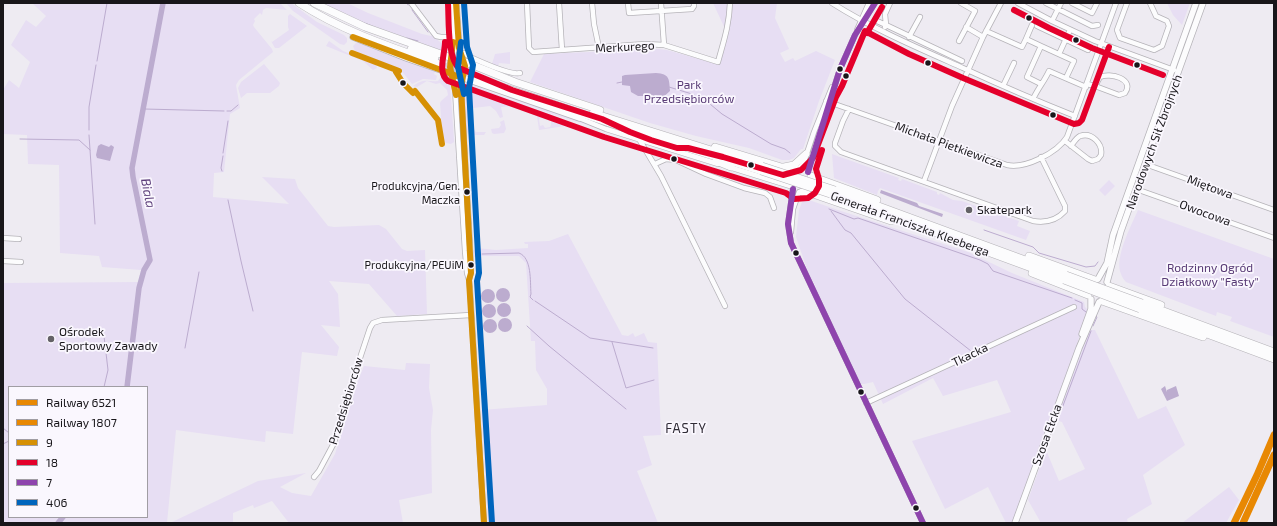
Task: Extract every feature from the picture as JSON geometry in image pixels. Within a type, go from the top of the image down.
[{"type":"highway","points":[[294,3],[320,20],[353,37]]},
{"type":"highway","points":[[299,3],[343,27],[372,40],[440,62],[349,25],[307,3]]},
{"type":"highway","points":[[314,3],[366,27],[452,58]]},
{"type":"highway","points":[[463,61],[530,87],[606,112],[633,125]]},
{"type":"highway","name":"Generała Franciszka Kleeberga","points":[[679,142],[641,137],[474,74],[633,125],[679,142],[912,218],[1065,278],[1235,341],[1274,358]]},
{"type":"highway","points":[[579,118],[641,137]]},
{"type":"highway","points":[[679,142],[689,140],[725,149],[788,169],[799,169]]},
{"type":"highway","points":[[679,142],[731,167]]},
{"type":"highway","points":[[782,167],[794,165],[806,154]]},
{"type":"highway","points":[[810,174],[890,205],[912,218]]},
{"type":"highway","points":[[800,192],[813,194],[885,220],[932,232]]},
{"type":"highway","name":"Generała Franciszka Kleeberga","points":[[834,193],[975,248],[1065,278]]},
{"type":"highway","points":[[970,240],[1010,249],[1096,280]]},
{"type":"highway","points":[[975,248],[1008,265],[1090,297]]},
{"type":"highway","points":[[1108,284],[1207,322],[1226,331],[1235,341]]},
{"type":"highway","points":[[1100,302],[1206,338],[1235,341]]},
{"type":"highway","name":"Generała Franciszka Kleeberga","points":[[1235,341],[1274,352]]},
{"type":"main road","points":[[451,74],[450,66],[454,48],[452,3]]},
{"type":"main road","points":[[456,3],[460,54],[465,66],[463,78]]},
{"type":"main road","name":"Narodowych Sił Zbrojnych","points":[[1185,45],[1196,3]]},
{"type":"main road","name":"Narodowych Sił Zbrojnych","points":[[1108,284],[1118,231],[1136,189],[1171,96],[1176,71],[1185,45],[1203,3]]},
{"type":"main road","points":[[353,37],[451,74],[579,118]]},
{"type":"main road","points":[[452,58],[463,61]]},
{"type":"main road","name":"Narodowych Sił Zbrojnych","points":[[1096,280],[1107,263],[1164,93],[1176,71]]},
{"type":"main road","points":[[1164,93],[1171,96]]},
{"type":"main road","points":[[1096,280],[1108,284],[1110,294],[1106,300],[1100,302],[1090,297],[1087,292],[1089,284],[1096,280]]},
{"type":"main road","name":"Szosa Ełcka","points":[[1015,523],[1079,348],[1091,309],[1090,297]]},
{"type":"main road","name":"Szosa Ełcka","points":[[1086,325],[1100,302]]},
{"type":"street","points":[[411,3],[436,36],[453,37]]},
{"type":"street","name":"Merkurego","points":[[527,3],[529,48],[533,52],[645,44],[664,45],[718,62],[727,33],[730,3]]},
{"type":"street","points":[[559,3],[562,50]]},
{"type":"street","points":[[592,3],[594,24],[599,48]]},
{"type":"street","points":[[628,3],[628,13],[692,9],[694,3]]},
{"type":"street","points":[[661,3],[664,45]]},
{"type":"street","points":[[832,3],[862,21],[924,52],[1075,116]]},
{"type":"street","points":[[869,3],[804,162],[799,169],[790,174],[789,180],[792,188],[788,224],[790,239],[796,253],[923,523]]},
{"type":"street","points":[[862,21],[875,3]]},
{"type":"street","points":[[883,32],[886,25],[884,14],[890,3]]},
{"type":"street","points":[[960,41],[975,11],[961,3]]},
{"type":"street","points":[[924,181],[952,106],[983,36],[1001,3]]},
{"type":"street","points":[[1018,3],[1070,30],[1102,44],[1176,71]]},
{"type":"street","points":[[1046,3],[1092,26],[1098,25]]},
{"type":"street","points":[[1052,21],[1061,3]]},
{"type":"street","points":[[1072,3],[1092,13],[1097,3]]},
{"type":"street","points":[[1071,146],[1079,137],[1086,136],[1095,139],[1100,144],[1101,155],[1095,161],[1090,160],[1071,146],[1065,141],[1102,44],[1115,3]]},
{"type":"street","points":[[1127,3],[1117,30],[1120,38],[1154,50],[1162,46],[1169,26],[1167,21],[1156,16],[1150,3]]},
{"type":"street","points":[[910,37],[920,17]]},
{"type":"street","points":[[877,21],[962,61]]},
{"type":"street","points":[[986,31],[1022,47],[1034,26],[1088,50]]},
{"type":"street","points":[[966,27],[983,36]]},
{"type":"street","points":[[1059,54],[1070,30]]},
{"type":"street","points":[[1026,38],[1074,61],[1066,78]]},
{"type":"street","points":[[924,52],[927,45]]},
{"type":"street","points":[[1041,46],[1027,77],[1041,84]]},
{"type":"street","points":[[460,54],[465,53],[468,56],[500,69],[516,74],[520,73]]},
{"type":"street","points":[[1004,86],[1014,63]]},
{"type":"street","points":[[1034,97],[1041,84],[1045,81],[1049,71],[1120,95],[1125,93],[1128,88],[1128,84],[1123,79],[1109,75],[1100,77],[1095,86]]},
{"type":"street","points":[[451,74],[455,89],[467,245],[471,273],[469,280],[484,523]]},
{"type":"street","points":[[463,78],[461,87],[467,245]]},
{"type":"street","points":[[641,137],[651,143],[731,167],[800,192],[807,190],[811,185],[810,163],[828,101]]},
{"type":"street","name":"Michała Pietkiewicza","points":[[828,101],[849,110],[1009,166],[1024,165],[1055,150],[1065,141]]},
{"type":"street","points":[[849,110],[843,121],[835,143],[837,149],[842,152],[1033,220],[1046,221],[1061,214],[1064,211],[1065,206],[1041,157]]},
{"type":"street","points":[[641,137],[725,306]]},
{"type":"street","points":[[649,153],[648,146],[651,143]]},
{"type":"street","points":[[655,164],[666,159],[676,160],[706,174],[744,188],[765,193],[770,197],[774,208]]},
{"type":"street","name":"Miętowa","points":[[1145,164],[1274,210]]},
{"type":"street","points":[[799,169],[810,174]]},
{"type":"street","name":"Owocowa","points":[[1136,189],[1274,238]]},
{"type":"street","points":[[796,253],[792,238],[791,223],[794,203],[800,192]]},
{"type":"street","points":[[3,238],[19,239]]},
{"type":"street","points":[[3,262],[21,262]]},
{"type":"street","name":"Tkacka","points":[[866,403],[1074,307]]},
{"type":"street","name":"Przedsiębiorców","points":[[314,477],[319,471],[334,443],[349,391],[373,322],[378,320],[471,315]]},
{"type":"green space","points":[[32,3],[280,3],[287,10],[266,8],[263,10],[262,15],[260,13],[254,19],[254,27],[273,52],[239,80],[236,85],[240,108],[230,114],[224,172],[214,173],[213,197],[289,204],[262,177],[295,179],[298,188],[328,226],[379,225],[386,229],[402,249],[407,251],[425,250],[427,314],[397,316],[369,284],[329,281],[338,294],[340,327],[321,325],[339,347],[337,356],[302,352],[293,434],[266,431],[265,442],[176,430],[167,523],[3,523],[3,283],[138,282],[141,270],[102,267],[99,256],[60,253],[59,165],[28,164],[27,135],[3,134],[3,90],[9,80],[19,88],[30,62],[11,45],[26,20],[36,27],[46,16]]},
{"type":"green space","points":[[286,3],[291,3],[317,22],[344,35],[347,38],[347,42],[344,45],[340,44],[293,11]]},
{"type":"green space","points":[[317,3],[347,3],[368,13],[422,34],[432,35],[446,47],[446,53],[432,47],[391,35]]},
{"type":"green space","name":"Park Przedsiębiorców","points":[[713,3],[777,3],[775,18],[789,49],[780,53],[785,62],[793,58],[795,61],[816,51],[835,60],[803,149],[801,149],[794,158],[782,160],[749,148],[696,136],[650,123],[530,82],[544,54],[658,49],[667,50],[717,64],[727,33]]},
{"type":"green space","points":[[1167,3],[1190,3],[1182,25],[1173,15]]},
{"type":"green space","points":[[290,14],[307,26],[279,48],[275,48],[271,41],[272,42],[289,30],[288,16]]},
{"type":"green space","points":[[329,41],[343,51],[375,63],[377,68],[373,70],[363,61],[326,46]]},
{"type":"green space","points":[[356,43],[360,43],[441,72],[442,74],[435,72],[434,74],[437,76],[436,80],[423,79],[412,84],[400,69],[355,51],[353,46]]},
{"type":"green space","points":[[510,52],[510,64],[499,63],[498,67],[492,64],[495,54]]},
{"type":"green space","points":[[264,64],[280,83],[279,86],[270,93],[247,93],[241,98],[238,88],[241,82]]},
{"type":"green space","points":[[443,74],[449,78],[454,140],[451,144],[446,143],[442,139],[440,103],[448,95],[447,90],[440,83],[436,84],[427,81],[438,81]]},
{"type":"green space","points":[[427,81],[417,87],[413,86],[417,84]]},
{"type":"green space","points":[[466,83],[565,120],[565,126],[539,130],[537,116],[541,117],[539,119],[540,126],[543,125],[545,128],[550,127],[551,125],[551,118],[549,116],[519,105],[501,107],[503,117],[500,118],[496,111],[490,106],[471,109],[471,124],[476,132],[486,132],[484,135],[469,135],[466,131],[464,85]]},
{"type":"green space","points":[[506,97],[515,98],[636,140],[555,115]]},
{"type":"green space","points":[[504,120],[506,129],[504,133],[492,133],[491,129],[499,128],[501,125],[500,122]]},
{"type":"green space","points":[[832,154],[899,178],[898,180],[901,181],[902,179],[937,192],[939,195],[940,193],[953,200],[962,201],[984,209],[986,212],[987,210],[1019,221],[1017,226],[1030,231],[1026,240],[880,188],[877,195],[834,178]]},
{"type":"green space","points":[[1109,180],[1115,186],[1105,196],[1099,190]]},
{"type":"green space","points":[[806,199],[968,252],[1012,273],[1084,302],[1085,307],[1088,310],[1013,523],[1006,523],[988,487],[945,509],[912,441],[1011,412],[997,380],[943,396],[933,378],[883,404],[873,382],[861,384],[817,293],[815,285],[808,275],[796,237],[799,210],[802,202]]},
{"type":"green space","name":"Rodzinny Ogród Działkowy \"Fasty\"","points":[[1138,210],[1274,259],[1274,337],[1230,321],[1232,317],[1217,312],[1216,316],[1126,282],[1119,267],[1121,251]]},
{"type":"green space","points":[[568,234],[622,335],[628,336],[633,333],[635,337],[644,333],[648,342],[657,343],[661,435],[643,436],[652,465],[637,471],[658,523],[488,523],[481,410],[547,405],[547,389],[536,370],[535,341],[531,341],[526,263],[519,256],[474,257],[473,251],[476,248],[496,250],[528,248],[528,244],[525,244],[524,242],[549,241]]},
{"type":"green space","points":[[1089,330],[1095,330],[1138,419],[1166,406],[1185,445],[1143,475],[1152,504],[1127,519],[1128,523],[1041,523],[1028,500],[1046,450],[1059,481],[1085,469],[1062,422],[1055,420]]},
{"type":"green space","points":[[406,363],[430,364],[429,388],[433,410],[431,430],[432,493],[399,500],[403,523],[289,523],[272,501],[254,508],[253,505],[233,513],[233,523],[170,523],[258,481],[306,473],[280,487],[292,493],[311,496],[335,454],[357,383],[364,366],[405,370]]},
{"type":"green space","points":[[1229,487],[1239,500],[1226,523],[1182,523]]},
{"type":"shaded area","points":[[656,73],[666,76],[669,83],[670,91],[660,100],[652,96],[638,96],[631,92],[630,86],[622,85],[622,76]]},
{"type":"shaded area","points":[[101,144],[109,147],[111,145],[114,147],[110,161],[97,158],[96,155],[98,146]]},
{"type":"shaded area","points":[[881,190],[917,203],[919,206],[943,214],[942,217],[880,193]]},
{"type":"shaded area","points":[[503,288],[508,290],[510,295],[508,300],[503,302],[498,300],[496,295],[498,290]]},
{"type":"shaded area","points":[[488,289],[493,291],[495,296],[493,301],[488,303],[483,301],[481,296],[483,291]]},
{"type":"shaded area","points":[[504,303],[509,305],[511,310],[509,315],[504,317],[499,315],[497,310],[499,305]]},
{"type":"shaded area","points":[[489,304],[494,306],[496,311],[494,316],[489,318],[484,316],[482,311],[484,306]]},
{"type":"shaded area","points":[[505,318],[510,320],[512,325],[510,330],[505,332],[500,330],[498,325],[500,320]]},
{"type":"shaded area","points":[[490,319],[495,321],[497,326],[495,331],[490,333],[485,331],[483,326],[485,321]]},
{"type":"shaded area","points":[[1165,386],[1167,392],[1167,390],[1176,386],[1179,396],[1167,401],[1161,389]]},
{"type":"waterway","points":[[97,61],[107,3]]},
{"type":"waterway","name":"Biala","points":[[127,386],[139,288],[144,270],[150,260],[132,168],[163,3]]},
{"type":"waterway","points":[[412,10],[428,32]]},
{"type":"waterway","points":[[362,22],[372,26]]},
{"type":"waterway","points":[[407,38],[418,41]]},
{"type":"waterway","points":[[89,130],[89,107],[96,65]]},
{"type":"waterway","points":[[617,83],[622,82]]},
{"type":"waterway","points":[[669,87],[692,94],[771,144],[785,149],[790,153]]},
{"type":"waterway","points":[[227,111],[231,111],[238,105]]},
{"type":"waterway","points":[[144,109],[224,111]]},
{"type":"waterway","points":[[223,153],[228,121]]},
{"type":"waterway","points":[[89,135],[95,224]]},
{"type":"waterway","points":[[20,139],[79,140],[90,150]]},
{"type":"waterway","points":[[222,171],[223,156]]},
{"type":"waterway","points":[[228,200],[253,311]]},
{"type":"waterway","points":[[829,209],[854,219],[858,218],[980,260],[988,264],[993,271],[1072,298]]},
{"type":"waterway","points":[[831,211],[845,230],[851,233],[905,299],[971,351]]},
{"type":"waterway","points":[[984,230],[1033,247],[1039,253],[1086,267],[1095,266],[1098,262]]},
{"type":"waterway","points":[[482,254],[519,253],[523,256],[530,270],[530,297],[533,300]]},
{"type":"waterway","points":[[185,348],[199,272]]},
{"type":"waterway","points":[[1075,300],[1082,303],[1082,309],[1086,312]]},
{"type":"waterway","points":[[535,301],[590,338],[653,348]]},
{"type":"waterway","points":[[1093,326],[1097,317],[1096,316]]},
{"type":"waterway","points":[[527,326],[626,409]]},
{"type":"waterway","points":[[1061,411],[1091,331]]},
{"type":"waterway","points":[[104,336],[108,370],[104,386]]},
{"type":"waterway","points":[[612,342],[626,388],[654,380]]},
{"type":"waterway","points":[[3,428],[8,432]]},
{"type":"waterway","points":[[3,444],[8,442]]},
{"type":"waterway","name":"Biala","points":[[58,523],[62,518]]},
{"type":"tunnel","points":[[439,64],[473,77]]},
{"type":"rail line","name":"6521","points":[[1234,523],[1274,435]]},
{"type":"rail line","name":"1807","points":[[1243,523],[1274,455]]},
{"type":"transit line","name":"9","points":[[456,3],[459,48],[465,66],[461,87],[471,273],[469,280],[484,523]]},
{"type":"transit line","name":"406","points":[[464,3],[467,47],[473,65],[469,88],[479,273],[477,281],[492,523]]},
{"type":"transit line","name":"7","points":[[808,172],[840,69],[855,35],[875,3]]},
{"type":"transit line","name":"18","points":[[448,4],[452,56],[459,68],[512,90],[602,119],[651,140],[677,148],[688,148],[723,157],[783,175],[801,170],[813,158],[836,97],[865,31],[909,54],[1074,124],[1079,123],[1082,120],[1109,47]]},
{"type":"transit line","name":"18","points":[[867,33],[882,7]]},
{"type":"transit line","name":"18","points":[[1014,10],[1092,48],[1163,75]]},
{"type":"transit line","name":"9","points":[[353,37],[457,76]]},
{"type":"transit line","name":"18","points":[[445,42],[442,68],[445,78],[448,81],[604,137],[786,193],[794,199],[808,198],[815,193],[819,186],[819,179],[816,169],[822,150]]},
{"type":"transit line","name":"9","points":[[453,42],[450,67],[456,95]]},
{"type":"transit line","name":"406","points":[[461,42],[458,67],[464,94]]},
{"type":"transit line","name":"9","points":[[352,53],[399,71]]},
{"type":"transit line","name":"9","points":[[396,72],[403,83],[413,93],[415,91],[438,120],[442,144]]},
{"type":"transit line","name":"7","points":[[793,189],[788,224],[791,243],[923,523]]},
{"type":"place","name":"Produkcyjna/Gen. Maczka","points":[[467,192]]},
{"type":"place","name":"Skatepark","points":[[969,210]]},
{"type":"place","name":"Produkcyjna/PEUiM","points":[[471,265]]},
{"type":"place","name":"Ośrodek Sportowy Zawady","points":[[51,339]]},
{"type":"district","name":"FASTY","points":[[686,429]]}]
